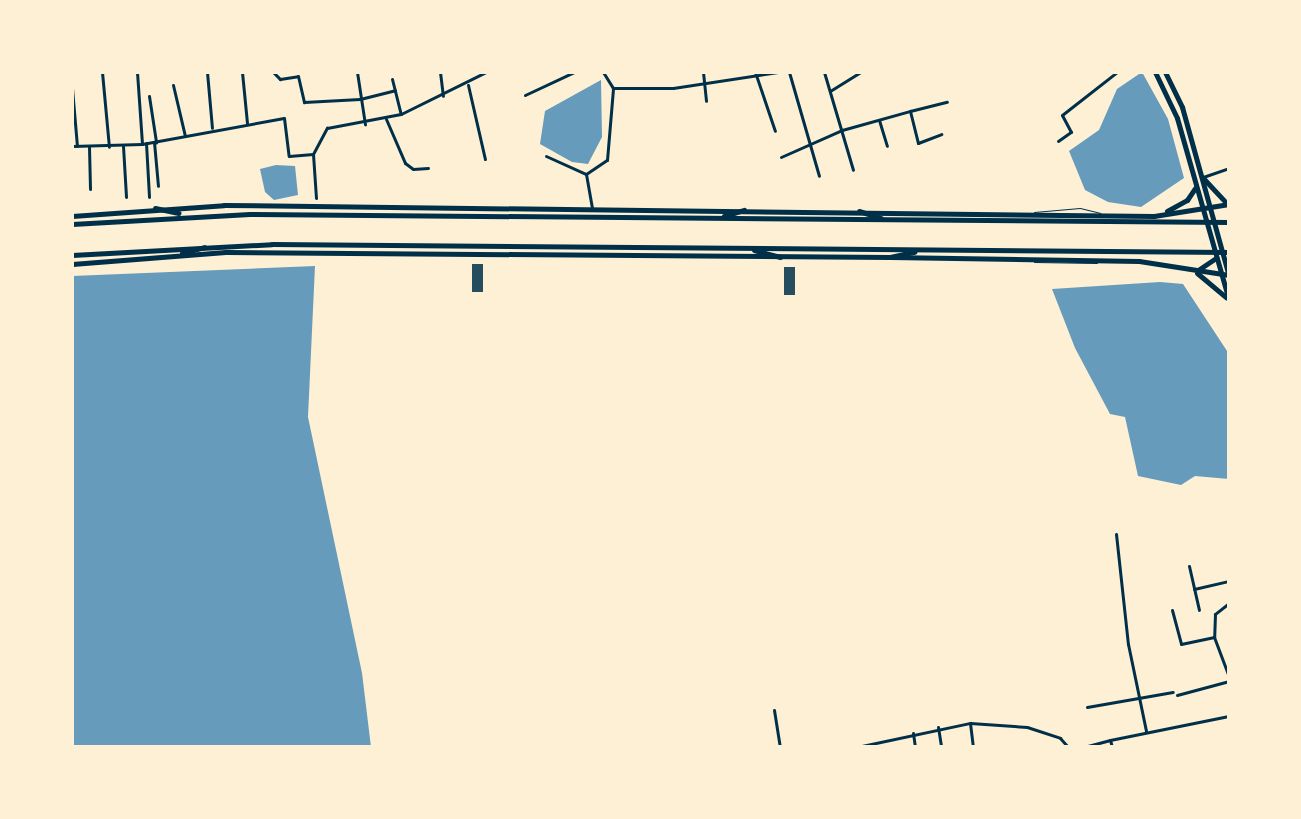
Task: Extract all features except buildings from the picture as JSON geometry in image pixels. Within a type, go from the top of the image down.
[{"type":"main road","points":[[1155,72],[1172,103],[1200,209],[1216,257],[1227,276]]},
{"type":"main road","points":[[1165,72],[1182,107],[1198,163],[1227,276],[1229,301]]},
{"type":"main road","points":[[1198,163],[1203,177],[1228,204]]},
{"type":"main road","points":[[1162,214],[1187,200],[1195,184]]},
{"type":"main road","points":[[72,216],[155,208],[592,208],[1162,214],[1228,204]]},
{"type":"main road","points":[[155,208],[188,215]]},
{"type":"main road","points":[[715,218],[744,210]]},
{"type":"main road","points":[[859,211],[887,219]]},
{"type":"main road","points":[[72,224],[188,215],[1229,222]]},
{"type":"main road","points":[[182,253],[213,244]]},
{"type":"main road","points":[[72,255],[213,244],[1229,252]]},
{"type":"main road","points":[[746,248],[780,257]]},
{"type":"main road","points":[[890,257],[922,250]]},
{"type":"main road","points":[[72,264],[182,253],[890,257],[1107,261],[1227,276]]},
{"type":"main road","points":[[1192,271],[1205,268],[1216,257]]},
{"type":"main road","points":[[1192,271],[1217,286],[1229,301]]},
{"type":"street","points":[[102,72],[109,147]]},
{"type":"street","points":[[137,72],[149,197]]},
{"type":"street","points":[[207,72],[212,129]]},
{"type":"street","points":[[242,72],[247,123]]},
{"type":"street","points":[[273,72],[280,79],[298,76],[301,101],[360,99],[395,90]]},
{"type":"street","points":[[357,72],[365,124]]},
{"type":"street","points":[[440,72],[443,96]]},
{"type":"street","points":[[316,198],[313,154],[327,128],[365,124],[401,114],[468,85],[486,72]]},
{"type":"street","points":[[525,95],[574,72]]},
{"type":"street","points":[[586,174],[607,160],[613,88],[603,72]]},
{"type":"street","points":[[703,72],[706,101]]},
{"type":"street","points":[[613,88],[704,82],[778,72]]},
{"type":"street","points":[[789,72],[819,176]]},
{"type":"street","points":[[824,72],[853,170]]},
{"type":"street","points":[[830,91],[860,72]]},
{"type":"street","points":[[1058,141],[1071,132],[1062,115],[1117,72]]},
{"type":"street","points":[[755,73],[775,131]]},
{"type":"street","points":[[392,79],[401,114]]},
{"type":"street","points":[[173,85],[185,137]]},
{"type":"street","points":[[468,85],[485,159]]},
{"type":"street","points":[[72,88],[75,146],[144,144],[284,118],[289,156],[313,154]]},
{"type":"street","points":[[149,96],[158,186]]},
{"type":"street","points":[[781,157],[842,130],[947,102]]},
{"type":"street","points":[[910,111],[918,143],[941,134]]},
{"type":"street","points":[[386,119],[405,163],[428,168]]},
{"type":"street","points":[[879,120],[887,146]]},
{"type":"street","points":[[123,146],[126,197]]},
{"type":"street","points":[[89,147],[90,189]]},
{"type":"street","points":[[546,156],[586,174]]},
{"type":"street","points":[[1203,177],[1229,168]]},
{"type":"street","points":[[586,174],[592,208]]},
{"type":"street","points":[[1116,534],[1138,696],[1146,731]]},
{"type":"street","points":[[1189,566],[1199,610]]},
{"type":"street","points":[[1194,589],[1229,581]]},
{"type":"street","points":[[1087,707],[1138,696],[1175,693],[1229,679],[1214,637],[1215,614],[1229,603]]},
{"type":"street","points":[[1172,610],[1181,644],[1214,637]]},
{"type":"street","points":[[774,710],[780,747]]},
{"type":"street","points":[[1084,747],[1146,731],[1229,716]]},
{"type":"street","points":[[970,723],[973,747]]},
{"type":"street","points":[[857,747],[938,727],[970,723],[1027,727],[1060,738],[1068,747]]},
{"type":"street","points":[[938,727],[941,747]]},
{"type":"street","points":[[913,733],[915,747]]},
{"type":"street","points":[[1110,740],[1112,747]]},
{"type":"water","points":[[1142,72],[1168,119],[1184,178],[1141,207],[1108,202],[1085,190],[1069,151],[1099,130],[1117,89]]},
{"type":"water","points":[[601,80],[602,137],[588,164],[572,162],[540,144],[545,111]]},
{"type":"water","points":[[276,165],[295,166],[298,195],[274,200],[265,192],[260,169]]},
{"type":"water","points":[[315,266],[308,417],[362,673],[371,747],[72,747],[72,276]]},
{"type":"water","points":[[1160,282],[1183,284],[1229,354],[1229,479],[1195,476],[1181,485],[1138,476],[1125,417],[1110,414],[1075,348],[1052,289]]}]
